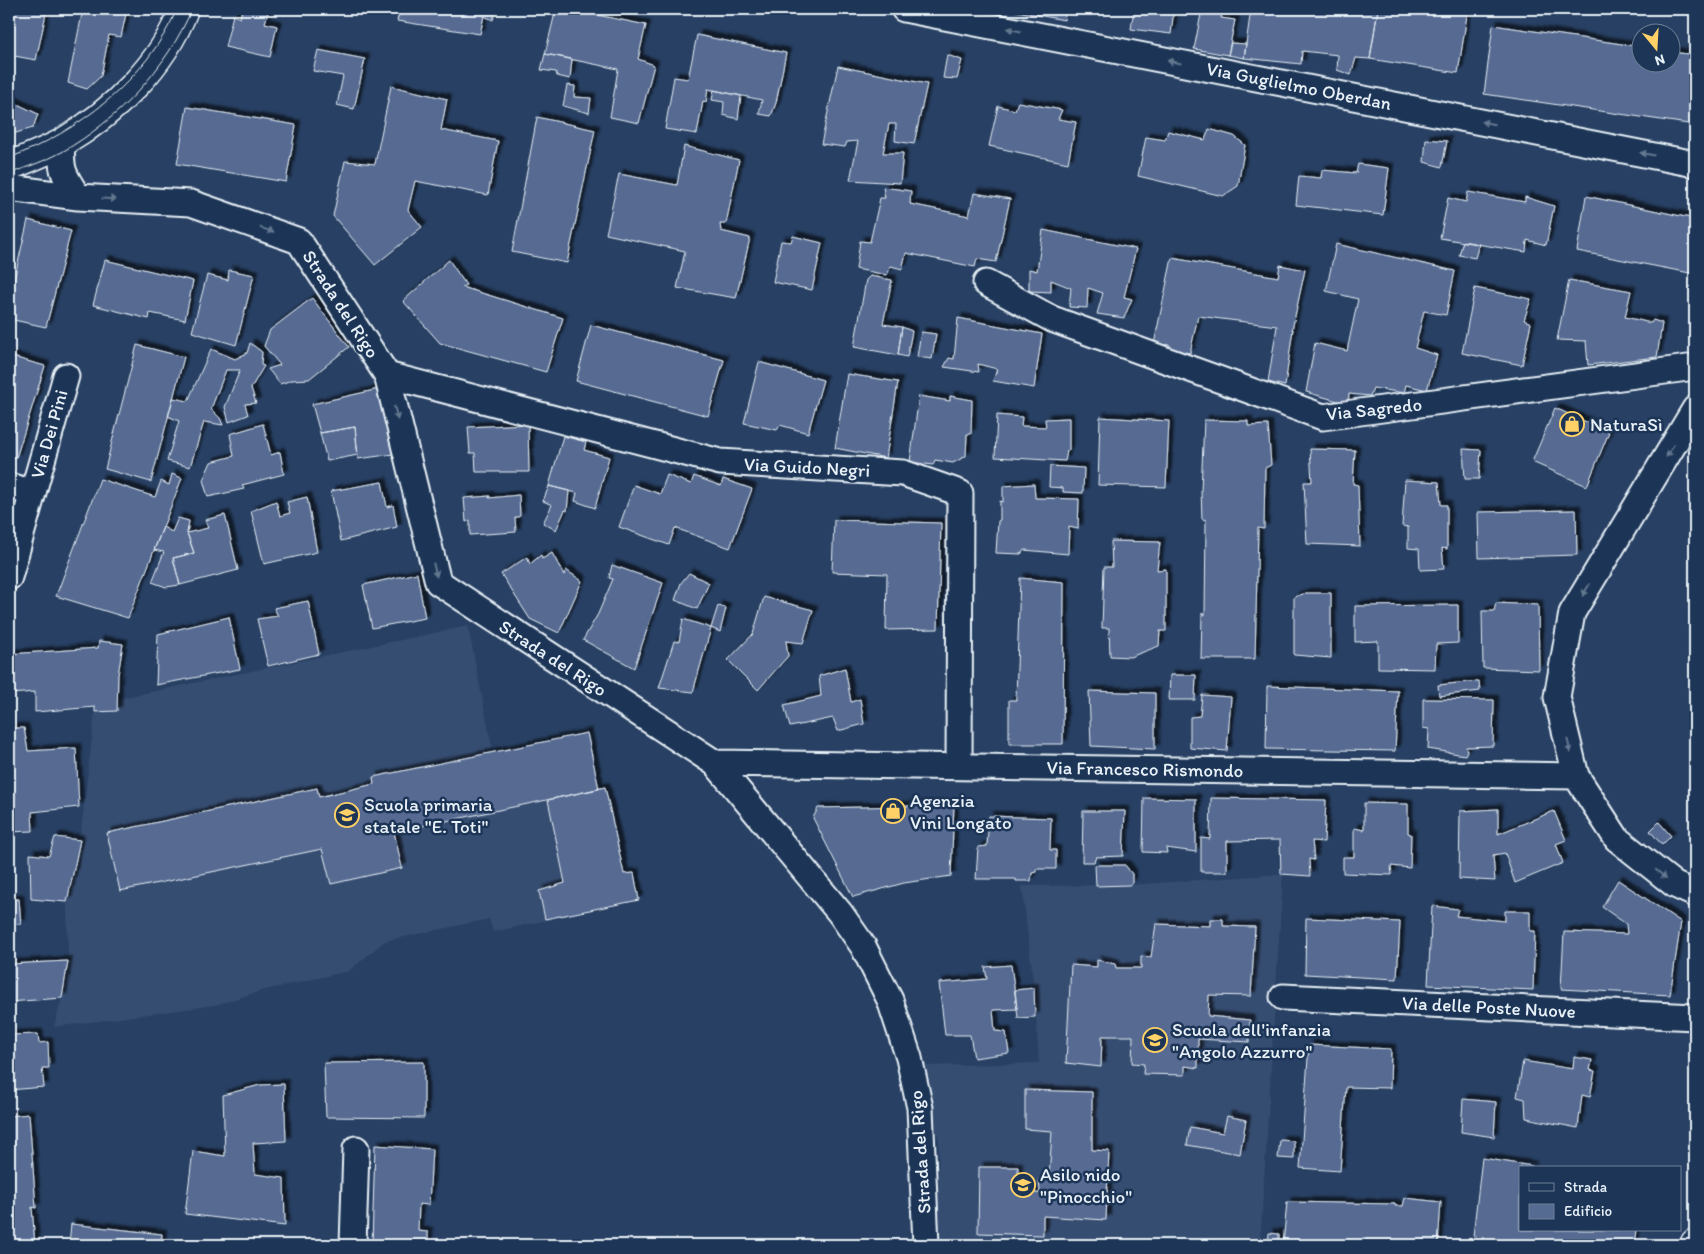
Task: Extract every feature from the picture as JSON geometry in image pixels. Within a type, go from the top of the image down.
[{"type":"street","points":[[9,166],[33,157],[62,142],[101,116],[132,88],[156,60],[179,22],[184,9]]},
{"type":"street","name":"Via Guglielmo Oberdan","points":[[904,9],[1695,164]]},
{"type":"street","points":[[62,142],[61,162],[66,178],[78,197]]},
{"type":"street","name":"Strada del Rigo","points":[[9,188],[78,197],[191,203],[299,241],[387,375],[438,582],[715,763],[840,914],[863,946],[890,1000],[909,1058],[920,1108],[926,1245]]},
{"type":"street","name":"Via Sagredo","points":[[986,283],[1052,319],[1323,417],[1695,367]]},
{"type":"street","name":"Via Guido Negri","points":[[387,375],[720,462],[903,473],[960,493],[959,766]]},
{"type":"street","name":"Via Dei Pini","points":[[9,577],[66,376]]},
{"type":"street","points":[[1695,409],[1572,613],[1557,697],[1576,776],[1617,839],[1675,885],[1695,894]]},
{"type":"street","name":"Via Dei Pini","points":[[9,486],[33,492]]},
{"type":"street","name":"Via Francesco Rismondo","points":[[715,763],[1576,776]]},
{"type":"street","name":"Via delle Poste Nuove","points":[[1283,997],[1695,1018]]},
{"type":"street","points":[[353,1245],[356,1148]]},
{"type":"shaded area","name":"Scuola primaria statale \"E. Toti\"","points":[[468,626],[493,752],[587,733],[599,789],[605,787],[624,874],[634,873],[639,900],[493,932],[489,919],[385,941],[349,971],[261,991],[215,1005],[54,1027],[62,998],[68,961],[67,902],[80,840],[95,712],[117,711],[117,699]]},
{"type":"shaded area","name":"Scuola dell'infanzia \"Angolo Azzurro\"","points":[[1283,874],[1260,1245],[938,1245],[939,1141],[923,1066],[1039,1063],[1034,988],[1022,886],[1129,885]]},
{"type":"building","points":[[9,9],[47,9],[36,60],[9,55]]},
{"type":"building","points":[[83,9],[101,9],[126,14],[121,37],[109,35],[101,76],[87,89],[68,83]]},
{"type":"building","points":[[242,9],[269,9],[265,23],[277,26],[270,57],[225,47],[233,15],[240,18]]},
{"type":"building","points":[[400,9],[496,9],[493,20],[484,16],[480,34],[397,21]]},
{"type":"building","points":[[556,9],[568,9],[646,25],[638,59],[654,65],[639,123],[610,117],[618,69],[545,54]]},
{"type":"building","points":[[1006,9],[1066,9],[1064,20]]},
{"type":"building","points":[[1134,9],[1174,9],[1171,34],[1131,29]]},
{"type":"building","points":[[1202,9],[1223,9],[1221,18],[1235,20],[1228,55],[1194,49]]},
{"type":"building","points":[[1251,9],[1378,9],[1370,59],[1356,58],[1351,75],[1337,70],[1338,55],[1302,51],[1301,64],[1244,58]]},
{"type":"building","points":[[1378,9],[1468,9],[1458,73],[1370,59]]},
{"type":"building","points":[[1493,25],[1632,46],[1632,72],[1682,72],[1682,53],[1695,55],[1695,125],[1484,94]]},
{"type":"building","points":[[697,35],[786,53],[776,103],[771,116],[759,114],[762,100],[708,89],[706,102],[703,101],[697,134],[665,129],[674,77],[688,79]]},
{"type":"building","points":[[1231,43],[1246,44],[1244,58],[1228,55]]},
{"type":"building","points":[[318,50],[365,59],[354,109],[337,105],[343,76],[313,71]]},
{"type":"building","points":[[545,54],[572,59],[570,79],[557,76],[556,72],[541,70]]},
{"type":"building","points":[[947,55],[962,60],[957,79],[943,78]]},
{"type":"building","points":[[838,66],[927,84],[914,144],[895,141],[896,124],[889,124],[883,153],[903,153],[900,183],[850,180],[858,141],[847,142],[845,147],[821,144]]},
{"type":"building","points":[[567,85],[575,86],[574,97],[591,98],[589,113],[563,106]]},
{"type":"building","points":[[391,86],[447,99],[441,130],[498,141],[488,195],[415,181],[408,210],[422,227],[375,265],[333,216],[345,161],[375,164]]},
{"type":"building","points":[[714,90],[741,96],[738,119],[723,115],[724,102],[712,100]]},
{"type":"building","points":[[9,100],[38,114],[33,128],[9,135]]},
{"type":"building","points":[[1018,102],[1062,110],[1058,119],[1076,122],[1068,163],[989,146],[998,106],[1015,110]]},
{"type":"building","points":[[187,107],[296,125],[286,182],[177,164]]},
{"type":"building","points":[[537,117],[595,130],[567,263],[512,252]]},
{"type":"building","points":[[1209,129],[1234,136],[1245,145],[1238,186],[1223,196],[1138,176],[1146,137],[1165,140],[1168,131],[1205,140]]},
{"type":"building","points":[[1426,139],[1447,141],[1442,167],[1424,162]]},
{"type":"building","points":[[684,146],[739,160],[726,224],[720,224],[721,231],[750,238],[736,298],[677,288],[685,251],[606,234],[619,174],[677,185]]},
{"type":"building","points":[[1358,164],[1389,168],[1383,215],[1296,205],[1299,176],[1321,178],[1322,170],[1356,173]]},
{"type":"building","points":[[883,187],[911,191],[910,204],[969,216],[974,193],[1010,199],[996,262],[977,259],[975,267],[906,253],[902,269],[891,266],[887,275],[856,269],[860,241],[870,242],[880,198],[885,198]]},
{"type":"building","points":[[1468,192],[1525,202],[1525,197],[1554,206],[1546,245],[1527,240],[1526,252],[1440,238],[1448,198],[1466,202]]},
{"type":"building","points":[[1586,196],[1695,219],[1695,274],[1577,251]]},
{"type":"building","points":[[28,220],[71,231],[46,327],[9,319],[9,301]]},
{"type":"building","points":[[1043,230],[1136,249],[1124,297],[1132,299],[1124,318],[1097,314],[1103,293],[1088,288],[1087,308],[1069,307],[1071,288],[1051,280],[1051,292],[1029,291],[1029,269],[1037,271]]},
{"type":"building","points":[[793,236],[822,243],[812,290],[773,282],[781,241],[791,242]]},
{"type":"building","points":[[1463,241],[1479,244],[1475,258],[1459,255]]},
{"type":"building","points":[[1336,244],[1455,271],[1446,315],[1424,311],[1415,348],[1437,355],[1427,390],[1406,385],[1404,393],[1373,388],[1370,396],[1349,394],[1348,404],[1306,392],[1315,343],[1347,351],[1358,299],[1326,291]]},
{"type":"building","points":[[1172,258],[1278,277],[1280,265],[1305,270],[1292,330],[1285,386],[1268,382],[1277,326],[1198,316],[1190,353],[1170,350],[1170,345],[1154,344]]},
{"type":"building","points":[[105,260],[193,281],[185,320],[150,313],[149,319],[93,305]]},
{"type":"building","points":[[449,260],[466,285],[462,287],[563,318],[546,372],[440,343],[403,301]]},
{"type":"building","points":[[229,270],[254,275],[236,345],[192,332],[207,275],[228,280]]},
{"type":"building","points":[[870,276],[892,280],[883,324],[902,327],[898,355],[854,347],[866,280]]},
{"type":"building","points":[[1569,280],[1631,291],[1625,317],[1651,323],[1653,320],[1662,323],[1657,357],[1588,365],[1586,341],[1557,340]]},
{"type":"building","points":[[1475,288],[1531,299],[1524,320],[1531,323],[1522,365],[1462,353]]},
{"type":"building","points":[[312,298],[349,347],[309,379],[292,380],[280,384],[268,369],[280,365],[264,346],[270,330]]},
{"type":"building","points":[[958,318],[1042,334],[1034,388],[993,381],[997,369],[978,364],[979,372],[944,367],[949,358],[954,359]]},
{"type":"building","points":[[591,325],[724,360],[708,416],[576,381]]},
{"type":"building","points":[[902,327],[912,331],[907,357],[898,355]]},
{"type":"building","points":[[921,332],[936,334],[932,359],[917,357]]},
{"type":"building","points":[[250,343],[262,352],[261,365],[264,366],[251,388],[256,403],[245,404],[248,415],[229,422],[225,407],[240,370],[226,370],[211,409],[220,418],[223,425],[204,422],[190,467],[167,461],[179,421],[168,416],[173,398],[188,401],[211,349],[235,359],[247,353]]},
{"type":"building","points":[[137,345],[184,357],[151,482],[105,469]]},
{"type":"building","points":[[9,356],[45,366],[16,458],[9,456]]},
{"type":"building","points":[[759,362],[823,380],[808,433],[780,425],[777,430],[744,423]]},
{"type":"building","points":[[847,374],[898,382],[886,458],[835,448]]},
{"type":"building","points":[[379,389],[394,454],[358,459],[355,427],[320,433],[312,404]]},
{"type":"building","points":[[919,396],[950,401],[950,396],[972,400],[971,434],[967,434],[966,456],[953,463],[935,460],[933,465],[910,462]]},
{"type":"building","points":[[1555,408],[1609,432],[1587,486],[1532,462]]},
{"type":"building","points":[[997,415],[1022,417],[1021,426],[1046,427],[1045,419],[1069,418],[1069,450],[1067,451],[1065,461],[995,457]]},
{"type":"building","points":[[1100,417],[1169,421],[1166,487],[1098,485]]},
{"type":"building","points":[[1204,420],[1248,421],[1248,426],[1268,425],[1271,465],[1265,468],[1264,529],[1258,528],[1255,659],[1201,659],[1202,613],[1205,615],[1206,520],[1202,519],[1201,491]]},
{"type":"building","points":[[263,424],[271,455],[280,452],[284,474],[242,485],[244,489],[208,497],[203,480],[211,462],[234,456],[230,434]]},
{"type":"building","points":[[528,424],[529,472],[476,472],[475,453],[470,453],[468,427]]},
{"type":"building","points":[[355,427],[358,455],[327,461],[320,433]]},
{"type":"building","points":[[563,436],[586,442],[584,450],[609,457],[595,508],[575,501],[577,493],[549,486]]},
{"type":"building","points":[[1310,449],[1355,450],[1353,484],[1358,485],[1360,546],[1307,544],[1304,482],[1312,482]]},
{"type":"building","points":[[1463,449],[1481,450],[1479,479],[1465,479]]},
{"type":"building","points":[[1050,466],[1084,468],[1083,493],[1063,492],[1063,488],[1049,487]]},
{"type":"building","points":[[172,474],[182,478],[128,618],[56,596],[100,479],[155,497],[161,481],[169,485]]},
{"type":"building","points":[[667,475],[691,484],[694,476],[721,486],[723,479],[752,489],[730,548],[675,528],[669,545],[619,527],[634,485],[660,494]]},
{"type":"building","points":[[1405,480],[1439,482],[1441,505],[1447,505],[1447,549],[1442,548],[1444,569],[1420,570],[1419,549],[1408,548],[1408,527],[1402,526]]},
{"type":"building","points":[[382,482],[387,507],[393,505],[397,527],[341,541],[331,491]]},
{"type":"building","points":[[1034,484],[1035,498],[1079,499],[1078,529],[1069,527],[1068,554],[1024,550],[1021,554],[996,553],[1000,501],[1003,502],[1003,486]]},
{"type":"building","points":[[549,486],[569,491],[567,511],[565,510],[556,530],[543,523],[552,505],[543,501]]},
{"type":"building","points":[[519,495],[520,516],[515,518],[516,532],[470,535],[470,520],[466,522],[464,498]]},
{"type":"building","points":[[307,497],[317,552],[264,564],[251,511],[276,501],[280,516],[290,513],[287,502]]},
{"type":"building","points":[[9,500],[15,502],[9,523]]},
{"type":"building","points":[[1576,510],[1577,555],[1479,558],[1478,512]]},
{"type":"building","points":[[225,515],[238,570],[180,585],[173,558],[194,553],[187,533],[208,528],[205,520]]},
{"type":"building","points":[[178,518],[189,521],[187,533],[194,553],[173,558],[180,585],[166,587],[152,582],[164,552],[154,550],[163,527],[172,532]]},
{"type":"building","points":[[834,520],[941,523],[938,629],[886,630],[887,574],[832,572]]},
{"type":"building","points":[[1111,541],[1160,542],[1157,570],[1166,569],[1166,631],[1160,631],[1159,646],[1130,657],[1110,656],[1109,628],[1102,628],[1104,567],[1112,567]]},
{"type":"building","points":[[552,553],[564,575],[566,570],[582,581],[559,633],[530,619],[501,574],[527,557],[530,564],[541,555],[542,559]]},
{"type":"building","points":[[612,565],[663,583],[634,668],[583,640],[598,614],[613,579],[609,578]]},
{"type":"building","points":[[417,573],[425,618],[372,628],[363,585]]},
{"type":"building","points":[[689,573],[709,583],[697,609],[675,600],[681,583]]},
{"type":"building","points":[[1020,578],[1064,582],[1063,744],[1009,744],[1009,700],[1016,700]]},
{"type":"building","points":[[1306,593],[1331,593],[1331,658],[1294,655],[1294,597]]},
{"type":"building","points":[[764,597],[813,610],[803,643],[786,641],[788,656],[758,690],[728,660],[753,634]]},
{"type":"building","points":[[308,601],[319,654],[268,666],[257,619],[278,616],[274,608]]},
{"type":"building","points":[[1496,603],[1538,605],[1539,670],[1483,668],[1482,611],[1494,611]]},
{"type":"building","points":[[1458,605],[1458,643],[1436,644],[1435,669],[1378,668],[1378,641],[1355,642],[1355,606]]},
{"type":"building","points":[[718,606],[726,608],[720,632],[711,628]]},
{"type":"building","points":[[229,617],[240,669],[156,685],[158,634]]},
{"type":"building","points":[[683,619],[711,628],[693,692],[659,688],[674,641],[679,642]]},
{"type":"building","points":[[99,641],[123,644],[118,675],[117,711],[95,712],[95,707],[35,712],[35,692],[11,694],[9,654],[98,648]]},
{"type":"building","points":[[845,668],[851,702],[860,699],[864,724],[838,731],[833,718],[790,727],[784,705],[821,696],[819,676]]},
{"type":"building","points":[[1170,675],[1196,675],[1195,700],[1169,700]]},
{"type":"building","points":[[1479,681],[1480,691],[1439,696],[1438,685]]},
{"type":"building","points":[[1267,686],[1398,691],[1395,751],[1266,749]]},
{"type":"building","points":[[1089,691],[1155,693],[1155,749],[1091,746]]},
{"type":"building","points":[[1202,695],[1231,697],[1227,751],[1190,748],[1190,717],[1200,716]]},
{"type":"building","points":[[1423,699],[1494,700],[1493,746],[1466,747],[1465,755],[1428,749],[1429,729],[1423,728]]},
{"type":"building","points":[[9,728],[24,728],[28,751],[76,748],[79,807],[32,812],[33,831],[9,832]]},
{"type":"building","points":[[587,733],[599,789],[394,832],[402,868],[331,884],[322,849],[120,891],[107,833],[317,788],[319,797],[374,784],[373,777]]},
{"type":"building","points":[[605,787],[624,874],[634,873],[639,900],[545,919],[539,891],[565,883],[548,800]]},
{"type":"building","points":[[1144,798],[1196,799],[1196,852],[1166,848],[1167,853],[1143,852]]},
{"type":"building","points":[[1211,798],[1326,800],[1324,842],[1312,841],[1314,860],[1309,859],[1310,876],[1281,874],[1280,840],[1227,841],[1227,872],[1201,872],[1201,838],[1210,839]]},
{"type":"building","points":[[1364,803],[1408,804],[1408,833],[1411,834],[1410,868],[1391,866],[1392,875],[1343,873],[1343,857],[1354,857],[1354,828],[1364,830]]},
{"type":"building","points":[[954,805],[951,876],[904,883],[853,897],[813,818],[818,808]]},
{"type":"building","points":[[1498,809],[1498,834],[1554,811],[1566,840],[1556,844],[1563,863],[1515,883],[1505,853],[1493,855],[1495,881],[1459,879],[1460,811]]},
{"type":"building","points":[[1083,811],[1125,811],[1123,856],[1096,857],[1094,862],[1082,862]]},
{"type":"building","points":[[989,816],[1051,818],[1050,850],[1056,850],[1056,869],[1036,869],[1036,872],[1032,873],[1031,881],[976,879],[978,847],[987,846]]},
{"type":"building","points":[[1659,822],[1671,836],[1662,845],[1650,831]]},
{"type":"building","points":[[55,837],[80,840],[67,902],[31,899],[30,854],[49,856]]},
{"type":"building","points":[[1095,865],[1125,865],[1132,874],[1132,883],[1129,885],[1096,886]]},
{"type":"building","points":[[1618,880],[1681,922],[1670,995],[1561,989],[1564,932],[1627,934],[1626,924],[1602,907]]},
{"type":"building","points":[[9,899],[19,899],[21,924],[9,925]]},
{"type":"building","points":[[1432,906],[1458,909],[1456,916],[1505,921],[1505,911],[1530,911],[1530,931],[1535,931],[1533,990],[1428,985]]},
{"type":"building","points":[[1306,918],[1400,922],[1397,979],[1305,974]]},
{"type":"building","points":[[1210,919],[1223,919],[1223,926],[1255,927],[1251,996],[1209,995],[1208,1016],[1250,1020],[1249,1042],[1198,1039],[1198,1068],[1185,1066],[1185,1075],[1143,1074],[1144,1064],[1132,1063],[1133,1036],[1102,1036],[1101,1067],[1066,1063],[1071,965],[1097,967],[1097,960],[1115,964],[1116,968],[1141,968],[1141,956],[1151,957],[1156,924],[1210,926]]},
{"type":"building","points":[[68,961],[62,998],[9,1002],[9,964]]},
{"type":"building","points":[[1011,965],[1017,1009],[993,1010],[995,1031],[1006,1032],[1009,1053],[974,1058],[970,1035],[945,1035],[939,983],[987,979],[985,967]]},
{"type":"building","points":[[1034,988],[1035,1017],[1018,1018],[1015,990]]},
{"type":"building","points":[[38,1034],[39,1043],[48,1042],[49,1068],[42,1068],[44,1087],[9,1090],[9,1035]]},
{"type":"building","points":[[1309,1045],[1391,1049],[1390,1088],[1346,1087],[1340,1171],[1300,1168]]},
{"type":"building","points":[[1574,1057],[1592,1060],[1590,1070],[1595,1071],[1590,1097],[1582,1095],[1578,1128],[1526,1118],[1525,1099],[1517,1097],[1523,1061],[1573,1069]]},
{"type":"building","points":[[424,1062],[424,1118],[326,1117],[324,1063]]},
{"type":"building","points":[[284,1084],[286,1141],[253,1143],[255,1174],[284,1178],[285,1226],[185,1214],[193,1151],[225,1156],[223,1095],[260,1085]]},
{"type":"building","points":[[1025,1090],[1092,1092],[1092,1150],[1109,1151],[1106,1220],[1043,1216],[1043,1235],[978,1233],[979,1167],[1018,1167],[1018,1194],[1040,1193],[1039,1179],[1049,1178],[1052,1131],[1025,1129]]},
{"type":"building","points":[[1463,1099],[1496,1102],[1494,1137],[1461,1132]]},
{"type":"building","points":[[29,1114],[36,1208],[32,1207],[35,1245],[9,1245],[9,1116]]},
{"type":"building","points":[[1227,1116],[1246,1120],[1240,1154],[1187,1145],[1190,1127],[1223,1133]]},
{"type":"building","points":[[1280,1140],[1294,1141],[1294,1159],[1278,1158]]},
{"type":"building","points":[[375,1145],[432,1149],[429,1205],[419,1204],[418,1231],[428,1232],[428,1245],[372,1245]]},
{"type":"building","points":[[1482,1158],[1532,1166],[1519,1166],[1519,1232],[1636,1232],[1634,1245],[1482,1245],[1483,1237],[1473,1236]]},
{"type":"building","points":[[1405,1198],[1441,1202],[1438,1245],[1283,1245],[1287,1202],[1395,1204],[1395,1206],[1403,1206]]},
{"type":"building","points":[[71,1224],[162,1234],[161,1245],[69,1244]]},
{"type":"building","points":[[1269,1233],[1279,1234],[1279,1245],[1268,1245]]},
{"type":"tram line","points":[[9,158],[61,134],[108,100],[148,58],[164,34],[177,9]]},
{"type":"tram line","points":[[9,174],[62,152],[83,139],[121,108],[139,91],[169,52],[192,9]]},
{"type":"place","name":"NaturaSì","points":[[1572,424]]},
{"type":"place","name":"Agenzia Vini Longato","points":[[893,811]]},
{"type":"place","name":"Scuola primaria statale \"E. Toti\"","points":[[347,815]]},
{"type":"place","name":"Scuola dell'infanzia \"Angolo Azzurro\"","points":[[1155,1040]]},
{"type":"place","name":"Asilo nido \"Pinocchio\"","points":[[1023,1185]]}]
